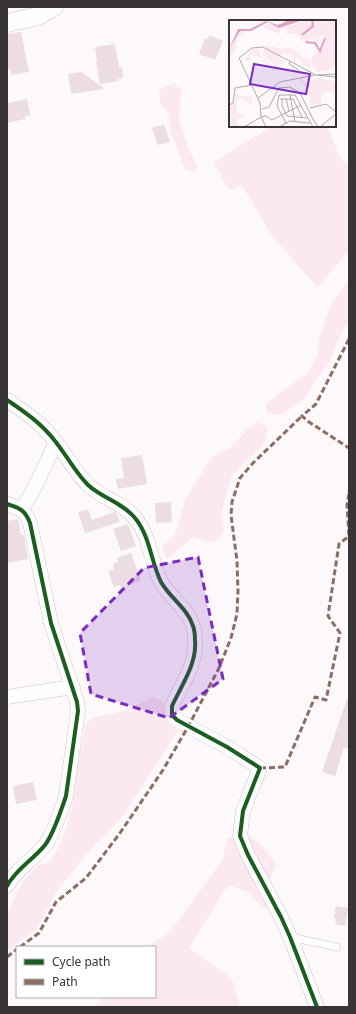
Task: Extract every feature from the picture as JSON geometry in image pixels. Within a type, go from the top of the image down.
[{"type":"street","points":[[7,23],[38,16],[54,7]]},
{"type":"street","points":[[7,400],[45,429],[56,442],[79,476],[89,486],[123,508],[135,518],[144,533],[160,581],[167,592],[184,611],[193,626],[196,643],[195,658],[172,706],[172,715],[177,720],[227,747],[260,768],[243,811],[240,836],[248,855],[281,917],[317,1007]]},
{"type":"street","points":[[22,509],[35,487],[56,442]]},
{"type":"street","points":[[7,504],[22,509],[30,523],[51,623],[73,687],[78,711],[66,796],[62,809],[46,844],[16,872],[7,886]]},
{"type":"street","points":[[7,697],[73,687]]},
{"type":"lane","points":[[290,937],[337,947]]},
{"type":"highlighted area","points":[[198,557],[223,679],[169,718],[91,694],[80,633],[144,568]]},
{"type":"shaded area","points":[[174,83],[181,90],[179,120],[188,148],[197,166],[195,171],[186,170],[171,133],[168,112],[160,103],[159,91]]},
{"type":"shaded area","points":[[270,127],[327,127],[339,155],[349,168],[349,251],[317,287],[272,236],[242,185],[229,190],[214,162]]},
{"type":"shaded area","points":[[349,282],[349,321],[341,334],[329,363],[314,382],[305,399],[280,415],[267,413],[266,405],[282,391],[308,373],[318,354],[319,340],[332,302]]},
{"type":"shaded area","points":[[258,422],[268,427],[265,442],[232,475],[221,513],[224,532],[216,541],[208,542],[193,537],[167,559],[162,547],[175,535],[186,498],[208,463],[217,453],[228,450],[248,429]]},
{"type":"shaded area","points":[[153,697],[162,701],[167,722],[178,731],[123,816],[92,848],[58,889],[36,930],[7,951],[7,912],[23,881],[38,865],[51,862],[64,836],[72,809],[77,765],[87,722],[92,718],[121,712]]},
{"type":"shaded area","points":[[246,835],[260,843],[276,864],[269,883],[272,906],[264,908],[247,892],[228,885],[189,948],[232,979],[240,1007],[95,1007],[103,998],[156,998],[156,946],[149,946],[170,932],[222,861],[227,839]]},
{"type":"building","points":[[21,32],[29,72],[11,75],[10,69],[7,69],[7,34]]},
{"type":"building","points":[[209,35],[223,41],[215,60],[199,54],[205,39],[208,39]]},
{"type":"building","points":[[115,44],[119,68],[122,67],[123,78],[118,79],[118,81],[100,84],[95,47]]},
{"type":"building","points":[[81,72],[105,89],[71,94],[68,74]]},
{"type":"building","points":[[27,99],[30,115],[25,116],[25,119],[7,123],[7,103]]},
{"type":"building","points":[[164,124],[170,142],[158,145],[152,128]]},
{"type":"building","points":[[142,455],[147,484],[118,489],[116,479],[124,478],[121,458]]},
{"type":"building","points":[[171,502],[172,522],[156,523],[155,503]]},
{"type":"building","points":[[88,509],[92,520],[115,512],[120,522],[85,533],[78,512]]},
{"type":"building","points":[[18,519],[21,535],[24,535],[28,559],[7,563],[7,521]]},
{"type":"building","points":[[128,524],[136,546],[121,551],[113,529]]},
{"type":"building","points":[[131,553],[141,581],[121,588],[120,585],[114,587],[108,571],[114,569],[113,564],[118,562],[117,558]]},
{"type":"building","points":[[347,699],[349,699],[349,749],[344,747],[335,776],[322,772]]},
{"type":"building","points":[[33,782],[37,800],[16,804],[13,786]]},
{"type":"building","points":[[336,906],[348,908],[345,926],[335,924],[336,919],[334,918]]},
{"type":"marked path","points":[[349,339],[316,404],[302,416],[349,448]]},
{"type":"marked path","points":[[21,946],[39,933],[56,902],[86,878],[120,833],[163,770],[189,725],[219,668],[231,638],[237,614],[237,561],[231,515],[232,502],[240,478],[253,463],[302,416]]},
{"type":"marked path","points":[[260,768],[285,767],[315,697],[326,700],[340,633],[328,616],[339,544],[349,536],[347,505],[349,494]]},
{"type":"marked path","points":[[7,957],[16,950]]},
{"type":"cycle path","points":[[7,400],[45,429],[88,485],[100,494],[125,508],[135,518],[144,533],[161,582],[191,620],[195,634],[194,658],[188,675],[172,706],[172,715],[177,720],[227,747],[260,768],[243,811],[240,836],[248,855],[281,917],[317,1007]]},
{"type":"cycle path","points":[[7,504],[22,510],[30,523],[51,623],[77,702],[78,711],[66,796],[57,822],[45,845],[15,875],[7,886]]}]
